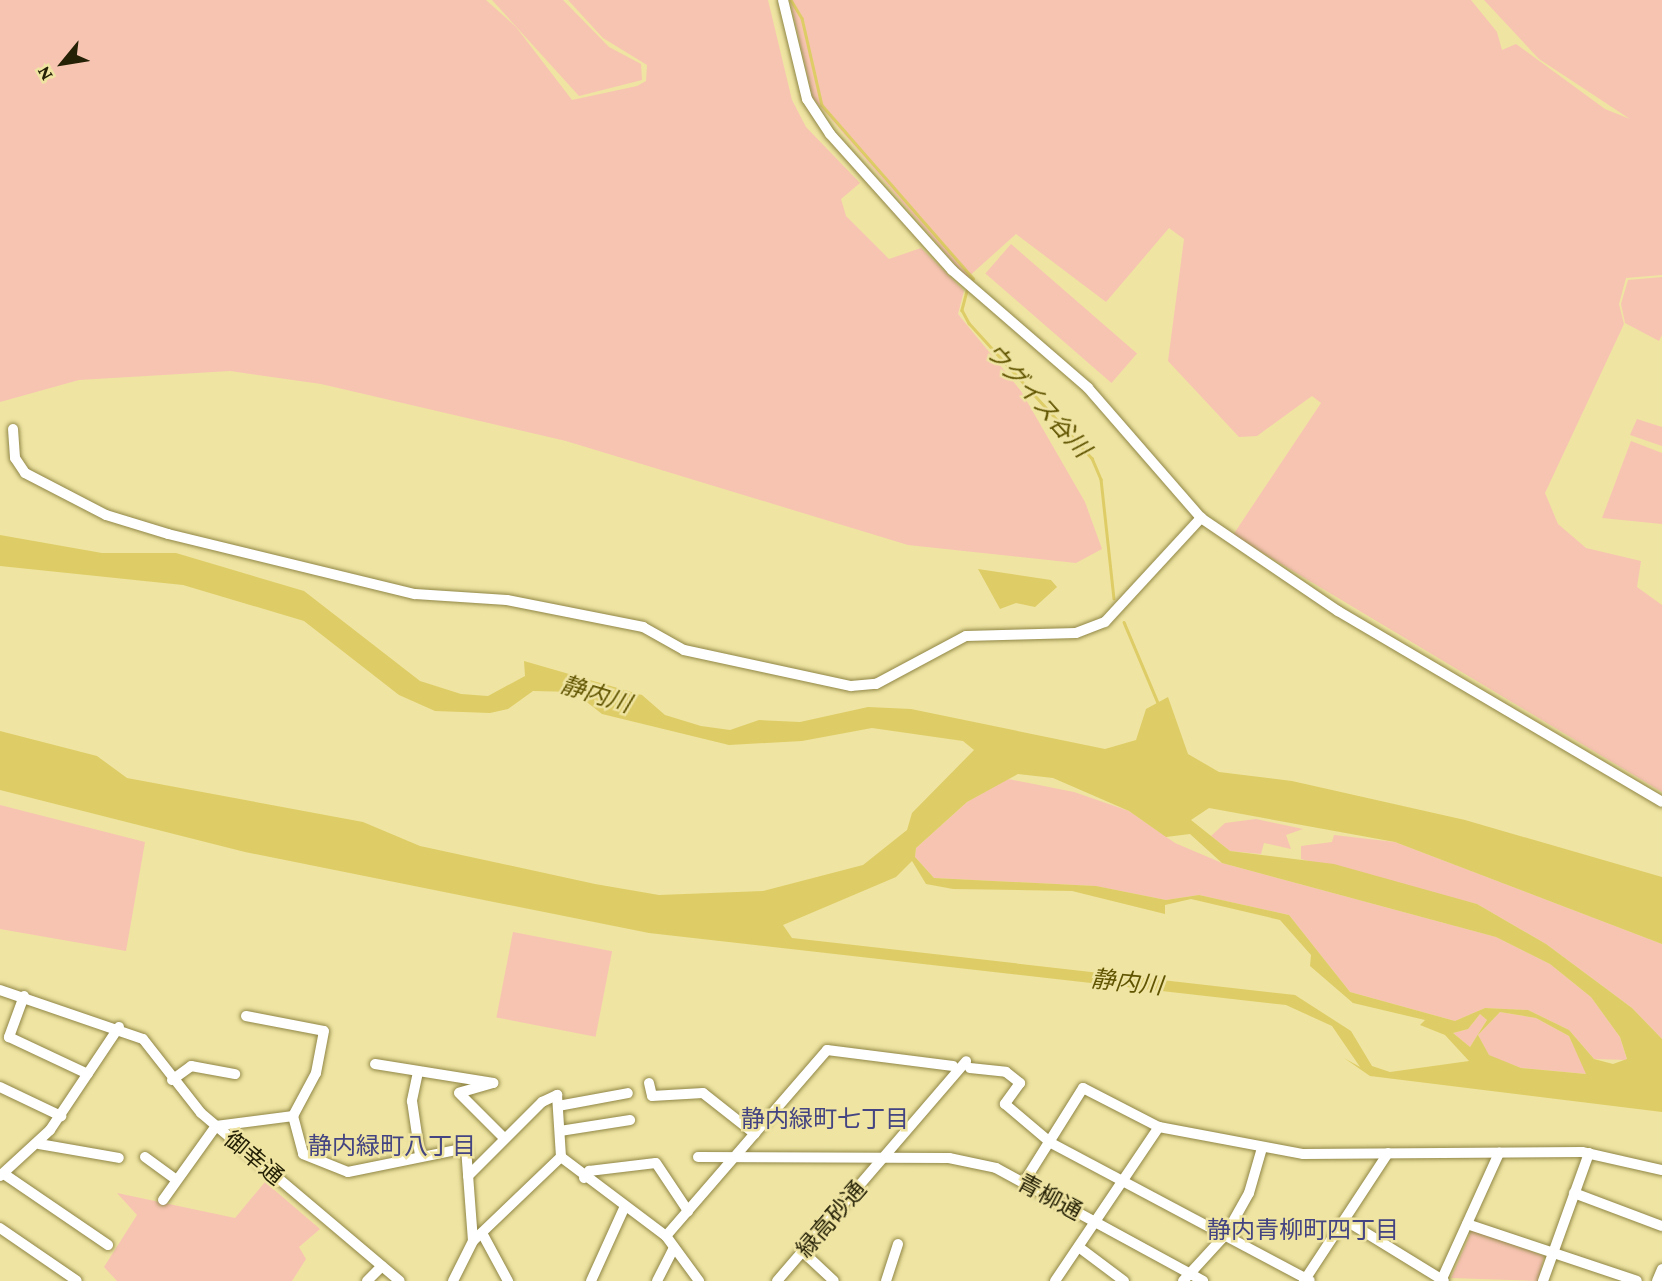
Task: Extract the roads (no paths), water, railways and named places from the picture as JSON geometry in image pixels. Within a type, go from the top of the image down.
[{"type":"street","points":[[783,0],[807,99],[830,135],[951,270],[1088,388],[1201,518],[1338,611],[1662,802]]},
{"type":"street","points":[[13,429],[15,458],[25,473],[106,515],[168,534],[415,594],[507,600],[643,627],[684,650],[851,686],[876,684],[965,636],[1064,634],[1105,622],[1201,518]]},
{"type":"street","name":"御幸通","points":[[0,990],[119,1027],[143,1039],[172,1080],[216,1126],[400,1281]]},
{"type":"street","points":[[24,996],[9,1037],[88,1074]]},
{"type":"street","points":[[246,1016],[324,1031],[316,1073],[293,1116],[303,1154],[348,1172],[421,1155],[466,1148],[473,1241]]},
{"type":"street","points":[[108,1245],[2,1175],[39,1144],[61,1116],[119,1027]]},
{"type":"street","points":[[666,1237],[827,1050],[953,1066]]},
{"type":"street","points":[[375,1064],[493,1083],[459,1093],[504,1138]]},
{"type":"street","name":"緑高砂通","points":[[777,1281],[884,1156],[968,1065],[1006,1072],[1020,1083],[1005,1104],[1051,1143]]},
{"type":"street","points":[[172,1080],[191,1066],[235,1074]]},
{"type":"street","points":[[418,1072],[412,1101],[421,1155]]},
{"type":"street","points":[[649,1083],[652,1096],[703,1093],[755,1134]]},
{"type":"street","points":[[0,1087],[61,1116]]},
{"type":"street","points":[[1024,1182],[1051,1143],[1083,1088],[1159,1127],[1303,1154],[1589,1153],[1662,1170]]},
{"type":"street","points":[[558,1106],[628,1094]]},
{"type":"street","points":[[468,1177],[542,1102],[557,1095],[561,1157],[584,1178],[666,1237],[699,1281]]},
{"type":"street","points":[[163,1200],[216,1126],[293,1116]]},
{"type":"street","points":[[560,1131],[630,1121]]},
{"type":"street","points":[[1055,1281],[1080,1248],[1159,1127]]},
{"type":"street","points":[[1051,1143],[1226,1234],[1307,1280],[1388,1153]]},
{"type":"street","points":[[39,1144],[119,1158]]},
{"type":"street","points":[[1186,1277],[1226,1234],[1249,1194],[1262,1148]]},
{"type":"street","points":[[1345,1220],[1442,1281],[1499,1153]]},
{"type":"street","points":[[1543,1281],[1589,1153]]},
{"type":"street","name":"青柳通","points":[[698,1157],[731,1161],[884,1156],[950,1158],[1024,1182],[1186,1277],[1203,1281]]},
{"type":"street","points":[[145,1157],[177,1180]]},
{"type":"street","points":[[453,1281],[473,1241],[561,1157]]},
{"type":"street","points":[[584,1178],[589,1171],[656,1163],[688,1211]]},
{"type":"street","points":[[1574,1193],[1662,1226]]},
{"type":"street","points":[[591,1281],[625,1206]]},
{"type":"street","points":[[1467,1224],[1637,1281]]},
{"type":"street","points":[[0,1228],[77,1281]]},
{"type":"street","points":[[482,1233],[508,1281]]},
{"type":"street","points":[[887,1281],[898,1244]]},
{"type":"street","points":[[657,1281],[674,1248]]},
{"type":"street","points":[[1080,1248],[1121,1279]]},
{"type":"street","points":[[803,1252],[834,1281]]},
{"type":"street","points":[[367,1281],[382,1266]]},
{"type":"water","name":"静内川","points":[[0,535],[102,553],[176,553],[304,591],[420,681],[461,694],[488,696],[525,676],[524,661],[642,695],[665,715],[701,726],[730,730],[759,720],[800,722],[868,707],[911,709],[1105,749],[1136,740],[1146,709],[1168,697],[1188,754],[1219,772],[1292,781],[1465,820],[1662,877],[1662,944],[1395,842],[1209,808],[1191,820],[1230,851],[1334,864],[1477,904],[1546,944],[1632,1008],[1662,1039],[1662,1112],[1370,1076],[1344,1058],[1360,1067],[1332,1026],[1286,1005],[649,933],[245,852],[0,790],[0,731],[97,756],[127,778],[363,822],[420,846],[595,884],[659,895],[763,891],[863,865],[907,830],[912,813],[974,750],[963,741],[872,728],[802,741],[729,745],[602,714],[574,692],[533,691],[508,709],[490,713],[435,711],[399,695],[304,621],[183,585],[0,566]],"holes":[[[1018,774],[1053,778],[1129,811],[1166,837],[1190,834],[1222,863],[1496,937],[1550,964],[1591,997],[1620,1037],[1627,1059],[1613,1064],[1594,1059],[1569,1030],[1528,1010],[1485,1008],[1455,1021],[1350,992],[1289,915],[1199,895],[1166,900],[1096,886],[934,878],[915,857],[916,848],[967,802]],[[912,861],[926,884],[953,889],[1072,891],[1165,914],[1165,905],[1191,899],[1280,920],[1311,955],[1310,966],[1353,1003],[1425,1020],[1420,1025],[1445,1035],[1469,1061],[1390,1072],[1372,1066],[1351,1031],[1295,995],[792,938],[783,925],[896,877]],[[1500,1012],[1536,1018],[1569,1036],[1586,1074],[1521,1068],[1489,1055],[1478,1035]],[[1480,1014],[1487,1020],[1470,1047],[1453,1033],[1468,1029]]]},
{"type":"water","points":[[978,569],[1051,580],[1057,587],[1035,607],[1016,603],[1000,609]]},
{"type":"waterway","name":"ウグイス谷川","points":[[791,0],[802,18],[822,105],[973,278]]},
{"type":"waterway","name":"ウグイス谷川","points":[[967,291],[962,310],[969,323],[1092,458],[1101,479],[1114,598]]},
{"type":"waterway","name":"ウグイス谷川","points":[[1124,622],[1158,703]]},
{"type":"district","name":"静内緑町七丁目","points":[[825,1119]]},
{"type":"district","name":"静内緑町八丁目","points":[[392,1146]]},
{"type":"district","name":"静内青柳町四丁目","points":[[1303,1230]]}]
